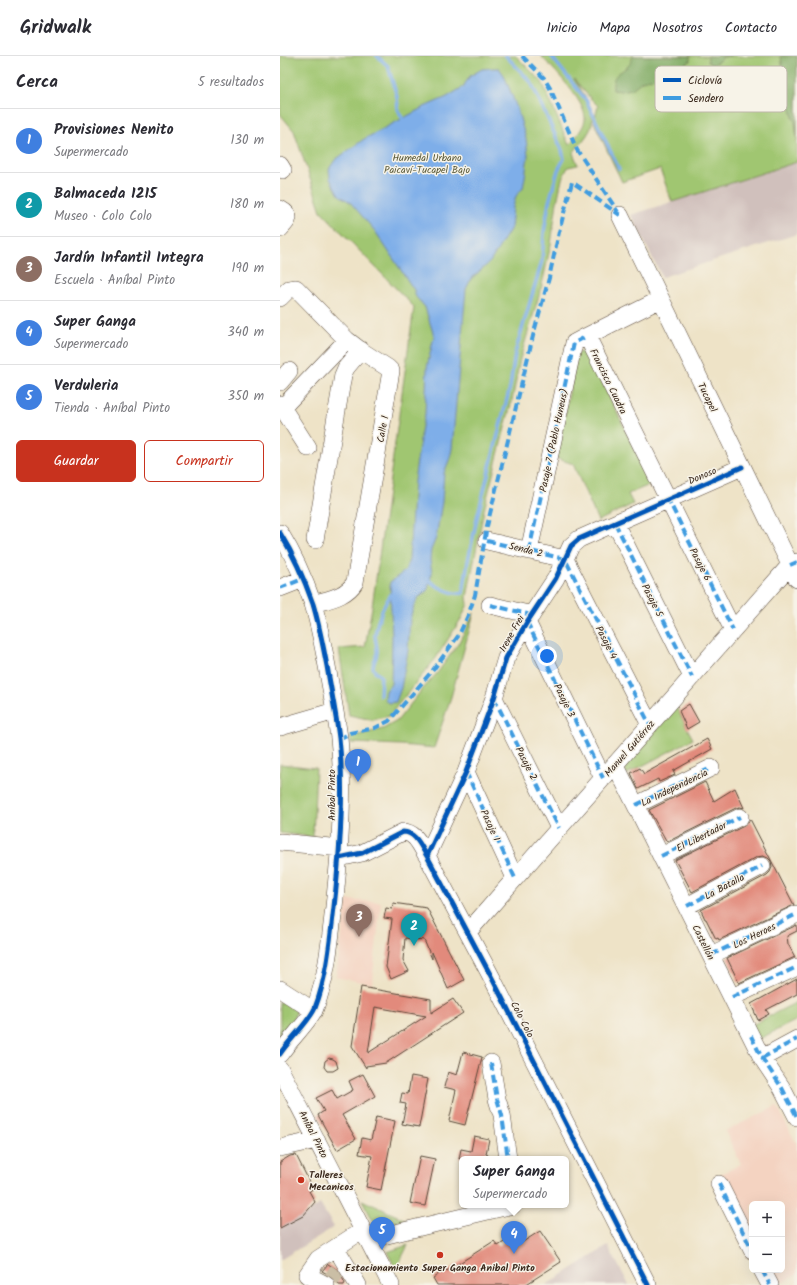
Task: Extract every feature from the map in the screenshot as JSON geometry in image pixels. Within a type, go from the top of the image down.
[{"type":"street","points":[[280,209],[286,213],[288,217],[287,221],[280,229]]},
{"type":"street","name":"Tucapel","points":[[620,215],[742,467],[795,569]]},
{"type":"street","name":"Calle 1","points":[[280,298],[289,289],[296,288],[348,340],[390,369],[391,374],[355,582],[351,589],[344,594],[313,604]]},
{"type":"street","name":"Francisco Cuadra","points":[[661,299],[587,336],[668,499]]},
{"type":"street","name":"Pasaje 7 (Pablo Huneus)","points":[[529,551],[574,343],[587,336]]},
{"type":"street","points":[[308,448],[281,406],[348,340]]},
{"type":"street","points":[[315,540],[342,375],[361,350]]},
{"type":"street","name":"Donoso","points":[[668,499],[742,467]]},
{"type":"street","name":"Irene Frei","points":[[427,856],[466,772],[494,698],[506,658],[529,618],[556,578],[568,551],[574,543],[668,499]]},
{"type":"street","name":"Pasaje 6","points":[[668,499],[733,630]]},
{"type":"street","name":"Pasaje 5","points":[[615,523],[692,677]]},
{"type":"street","name":"Aníbal Pinto","points":[[280,533],[303,579],[313,604],[335,711],[339,739],[340,763],[339,853],[329,950],[314,1010],[280,1054]]},
{"type":"street","name":"Senda 2","points":[[487,541],[564,559]]},
{"type":"street","name":"Pasaje 4","points":[[564,559],[650,725]]},
{"type":"street","name":"Manuel Gutiérrez","points":[[468,932],[733,630],[795,569]]},
{"type":"street","points":[[280,588],[303,579]]},
{"type":"street","points":[[490,606],[529,618]]},
{"type":"street","name":"Pasaje 3","points":[[529,618],[603,778]]},
{"type":"street","name":"Pasaje 2","points":[[494,698],[559,828]]},
{"type":"street","points":[[280,727],[335,711]]},
{"type":"street","name":"Castellón","points":[[615,764],[762,1058],[782,1088],[797,1117]]},
{"type":"street","name":"La Independencia","points":[[636,805],[711,768]]},
{"type":"street","name":"Pasaje 1","points":[[466,772],[516,878]]},
{"type":"street","name":"El Libertador","points":[[661,856],[740,817]]},
{"type":"street","name":"Colo Colo","points":[[280,842],[339,853],[362,853],[403,832],[413,835],[427,856],[468,932],[648,1285]]},
{"type":"street","name":"La Batalla","points":[[687,906],[762,866]]},
{"type":"street","name":"Los Heroes","points":[[711,955],[797,914]]},
{"type":"street","points":[[732,997],[797,967]]},
{"type":"street","points":[[280,989],[314,1010]]},
{"type":"street","points":[[762,1058],[797,1039]]},
{"type":"street","points":[[491,1063],[497,1099],[502,1115],[508,1156]]},
{"type":"street","name":"Aníbal Pinto","points":[[280,1069],[391,1285]]},
{"type":"street","points":[[280,1148],[316,1140]]},
{"type":"street","points":[[719,1184],[749,1244]]},
{"type":"street","points":[[332,1273],[365,1234],[387,1236],[501,1208]]},
{"type":"street","points":[[764,1273],[770,1285]]},
{"type":"shaded area","points":[[797,162],[797,234],[662,277],[631,215]]},
{"type":"shaded area","points":[[347,900],[381,902],[372,984],[336,977]]},
{"type":"shaded area","points":[[777,1106],[797,1145],[797,1275],[777,1285],[769,1273],[785,1273],[785,1201],[749,1201],[749,1235],[719,1175],[741,1164],[725,1131]]},
{"type":"shaded area","points":[[280,1170],[303,1216],[320,1204],[334,1227],[280,1260]]},
{"type":"shaded area","points":[[608,1246],[629,1285],[546,1285]]},
{"type":"green space","name":"Humedal Urbano Paicaví-Tucapel Bajo","points":[[280,56],[516,56],[542,82],[569,145],[585,122],[584,111],[568,85],[541,56],[556,56],[558,58],[557,56],[797,56],[797,162],[672,202],[660,169],[622,182],[594,122],[598,106],[574,79],[591,109],[592,123],[590,130],[573,153],[578,165],[568,167],[562,179],[551,244],[541,289],[520,359],[513,396],[484,510],[467,597],[468,604],[461,619],[436,658],[389,716],[373,720],[349,715],[339,649],[365,647],[372,607],[414,307],[321,211],[294,131],[280,114]]},
{"type":"green space","points":[[633,56],[690,56],[690,61],[682,66],[655,66],[655,78],[642,81],[632,89],[621,91],[613,90],[615,77],[631,62]]},
{"type":"green space","points":[[708,56],[731,56],[724,57],[713,65],[708,62]]},
{"type":"green space","points":[[781,56],[797,56],[797,139],[795,123],[787,96],[787,66],[782,66]]},
{"type":"green space","points":[[586,349],[652,484],[628,494],[633,504],[598,521],[573,464],[556,458],[577,354]]},
{"type":"green space","points":[[474,613],[451,697],[434,748],[351,743],[350,737],[383,729],[397,721],[438,672],[458,644]]},
{"type":"green space","points":[[676,707],[693,739],[627,774],[623,767]]},
{"type":"green space","points":[[280,764],[316,768],[313,837],[280,833]]},
{"type":"green space","points":[[280,1001],[297,1011],[283,1038],[280,1039]]},
{"type":"green space","points":[[797,1002],[797,1020],[755,1041],[748,1027]]},
{"type":"green space","points":[[362,1200],[406,1220],[376,1226]]},
{"type":"green space","points":[[408,1245],[396,1269],[387,1252]]},
{"type":"water","points":[[499,68],[504,75],[517,108],[526,139],[528,155],[525,177],[523,188],[516,196],[513,207],[511,228],[490,262],[471,279],[466,289],[452,449],[444,473],[442,502],[436,538],[431,550],[430,560],[432,573],[428,589],[418,598],[410,619],[408,651],[401,688],[396,702],[388,703],[385,699],[386,691],[391,684],[392,638],[390,582],[405,571],[409,560],[414,481],[425,414],[427,367],[434,336],[425,307],[416,297],[414,290],[375,231],[350,202],[339,195],[330,179],[329,169],[335,160],[364,139],[424,107],[447,97],[463,87],[470,76],[482,69]]},
{"type":"building","points":[[689,704],[699,722],[687,729],[679,711]]},
{"type":"building","points":[[707,739],[712,749],[673,771],[675,775],[659,782],[658,779],[638,789],[631,773],[640,768],[644,774]]},
{"type":"building","points":[[705,782],[714,801],[735,788],[744,808],[736,808],[667,842],[649,810]]},
{"type":"building","points":[[750,819],[794,905],[719,940],[718,938],[716,939],[701,910],[767,875],[772,867],[771,861],[763,856],[757,857],[692,892],[675,860],[744,826]]},
{"type":"building","points":[[393,903],[427,908],[464,980],[448,989],[432,952],[432,959],[424,940],[405,938],[403,960],[409,971],[391,979],[386,967],[392,919],[384,918],[386,908],[392,909]]},
{"type":"building","points":[[797,925],[797,931],[787,936],[788,944],[795,957],[739,983],[727,958]]},
{"type":"building","points":[[797,979],[797,994],[766,1010],[769,1014],[758,1020],[751,1004]]},
{"type":"building","points":[[361,987],[431,999],[431,1013],[453,999],[463,1013],[386,1063],[366,1066],[366,1068],[352,1046]],"holes":[[[375,1007],[426,1016],[368,1053]]]},
{"type":"building","points":[[463,1052],[482,1057],[465,1125],[449,1121],[456,1090],[444,1087],[448,1072],[457,1075]]},
{"type":"building","points":[[329,1058],[336,1061],[338,1068],[333,1071],[327,1071],[324,1067],[325,1061]]},
{"type":"building","points":[[363,1074],[375,1096],[342,1115],[356,1139],[337,1150],[318,1115],[324,1111],[316,1098],[332,1090],[337,1099],[353,1090],[349,1081]]},
{"type":"building","points":[[411,1076],[428,1079],[419,1127],[402,1124],[406,1104],[400,1103],[402,1093],[408,1094]]},
{"type":"building","points":[[376,1117],[395,1121],[381,1190],[366,1187],[372,1156],[359,1154],[362,1138],[371,1140]]},
{"type":"building","points":[[474,1136],[489,1139],[486,1154],[488,1156],[460,1156],[461,1149],[471,1151]]},
{"type":"building","points":[[296,1155],[313,1189],[309,1191],[315,1202],[303,1216],[280,1228],[280,1162],[290,1156]]},
{"type":"building","points":[[420,1156],[435,1159],[425,1206],[410,1203]]},
{"type":"building","points":[[540,1231],[561,1262],[525,1285],[437,1285],[433,1278],[446,1269],[447,1271],[494,1241],[498,1246],[512,1237],[518,1245]]},
{"type":"building","points":[[328,1264],[338,1270],[345,1283],[344,1285],[339,1285],[331,1276],[322,1271]]},
{"type":"waterway","points":[[377,56],[388,66],[397,97],[398,109],[404,122]]},
{"type":"waterway","points":[[427,578],[434,584],[444,589],[454,593],[463,593],[477,518],[510,387],[515,353],[542,261],[544,232],[549,202],[558,170],[564,159],[562,150],[531,82],[506,56]]},
{"type":"waterway","points":[[551,56],[586,100],[619,169]]},
{"type":"waterway","points":[[380,695],[381,677],[373,668],[377,651],[375,635],[381,612],[393,592]]},
{"type":"waterway","points":[[292,1026],[298,1017]]},
{"type":"tunnel","points":[[331,1280],[338,1270]]},
{"type":"marked path","points":[[522,56],[544,78],[550,88],[577,150],[618,212]]},
{"type":"marked path","points":[[339,739],[350,733],[375,728],[389,721],[433,670],[459,635],[469,613],[475,595],[487,526],[572,182],[620,215]]},
{"type":"marked path","points":[[529,551],[574,343],[587,336]]},
{"type":"marked path","points":[[670,498],[668,499],[733,630]]},
{"type":"marked path","points":[[615,523],[692,677]]},
{"type":"marked path","points":[[487,541],[565,559],[650,725]]},
{"type":"marked path","points":[[790,565],[797,562]]},
{"type":"marked path","points":[[280,588],[303,579]]},
{"type":"marked path","points":[[490,605],[532,615]]},
{"type":"marked path","points":[[527,622],[603,778]]},
{"type":"marked path","points":[[494,698],[559,828]]},
{"type":"marked path","points":[[636,805],[711,768]]},
{"type":"marked path","points":[[466,772],[515,878]]},
{"type":"marked path","points":[[661,856],[740,817]]},
{"type":"marked path","points":[[687,906],[762,866]]},
{"type":"marked path","points":[[711,955],[797,914]]},
{"type":"marked path","points":[[732,997],[797,967]]},
{"type":"marked path","points":[[751,1036],[762,1058],[782,1088],[797,1117]]},
{"type":"marked path","points":[[762,1058],[797,1039]]},
{"type":"marked path","points":[[491,1063],[497,1099],[502,1115],[508,1156]]},
{"type":"marked path","points":[[719,1184],[749,1244]]},
{"type":"marked path","points":[[764,1273],[770,1285]]},
{"type":"cycle path","points":[[427,856],[466,772],[494,698],[506,658],[527,622],[556,578],[571,546],[579,539],[742,467]]},
{"type":"cycle path","points":[[280,533],[306,586],[313,604],[319,627],[335,711],[339,738],[342,780],[340,844],[325,971],[315,1008],[304,1025],[280,1054]]},
{"type":"cycle path","points":[[339,858],[362,853],[403,832],[411,834],[418,841],[492,978],[648,1285]]},
{"type":"place","name":"Provisiones Nenito","points":[[358,782]]},
{"type":"place","name":"Jardín Infantil Integra","points":[[359,937]]},
{"type":"place","name":"Balmaceda 1215","points":[[414,946]]},
{"type":"place","name":"Talleres Mecanicos","points":[[301,1180]]},
{"type":"place","name":"Verduleria","points":[[382,1250]]},
{"type":"place","name":"Super Ganga","points":[[514,1254]]},
{"type":"place","name":"Estacionamiento Super Ganga Anibal Pinto","points":[[440,1255]]}]
